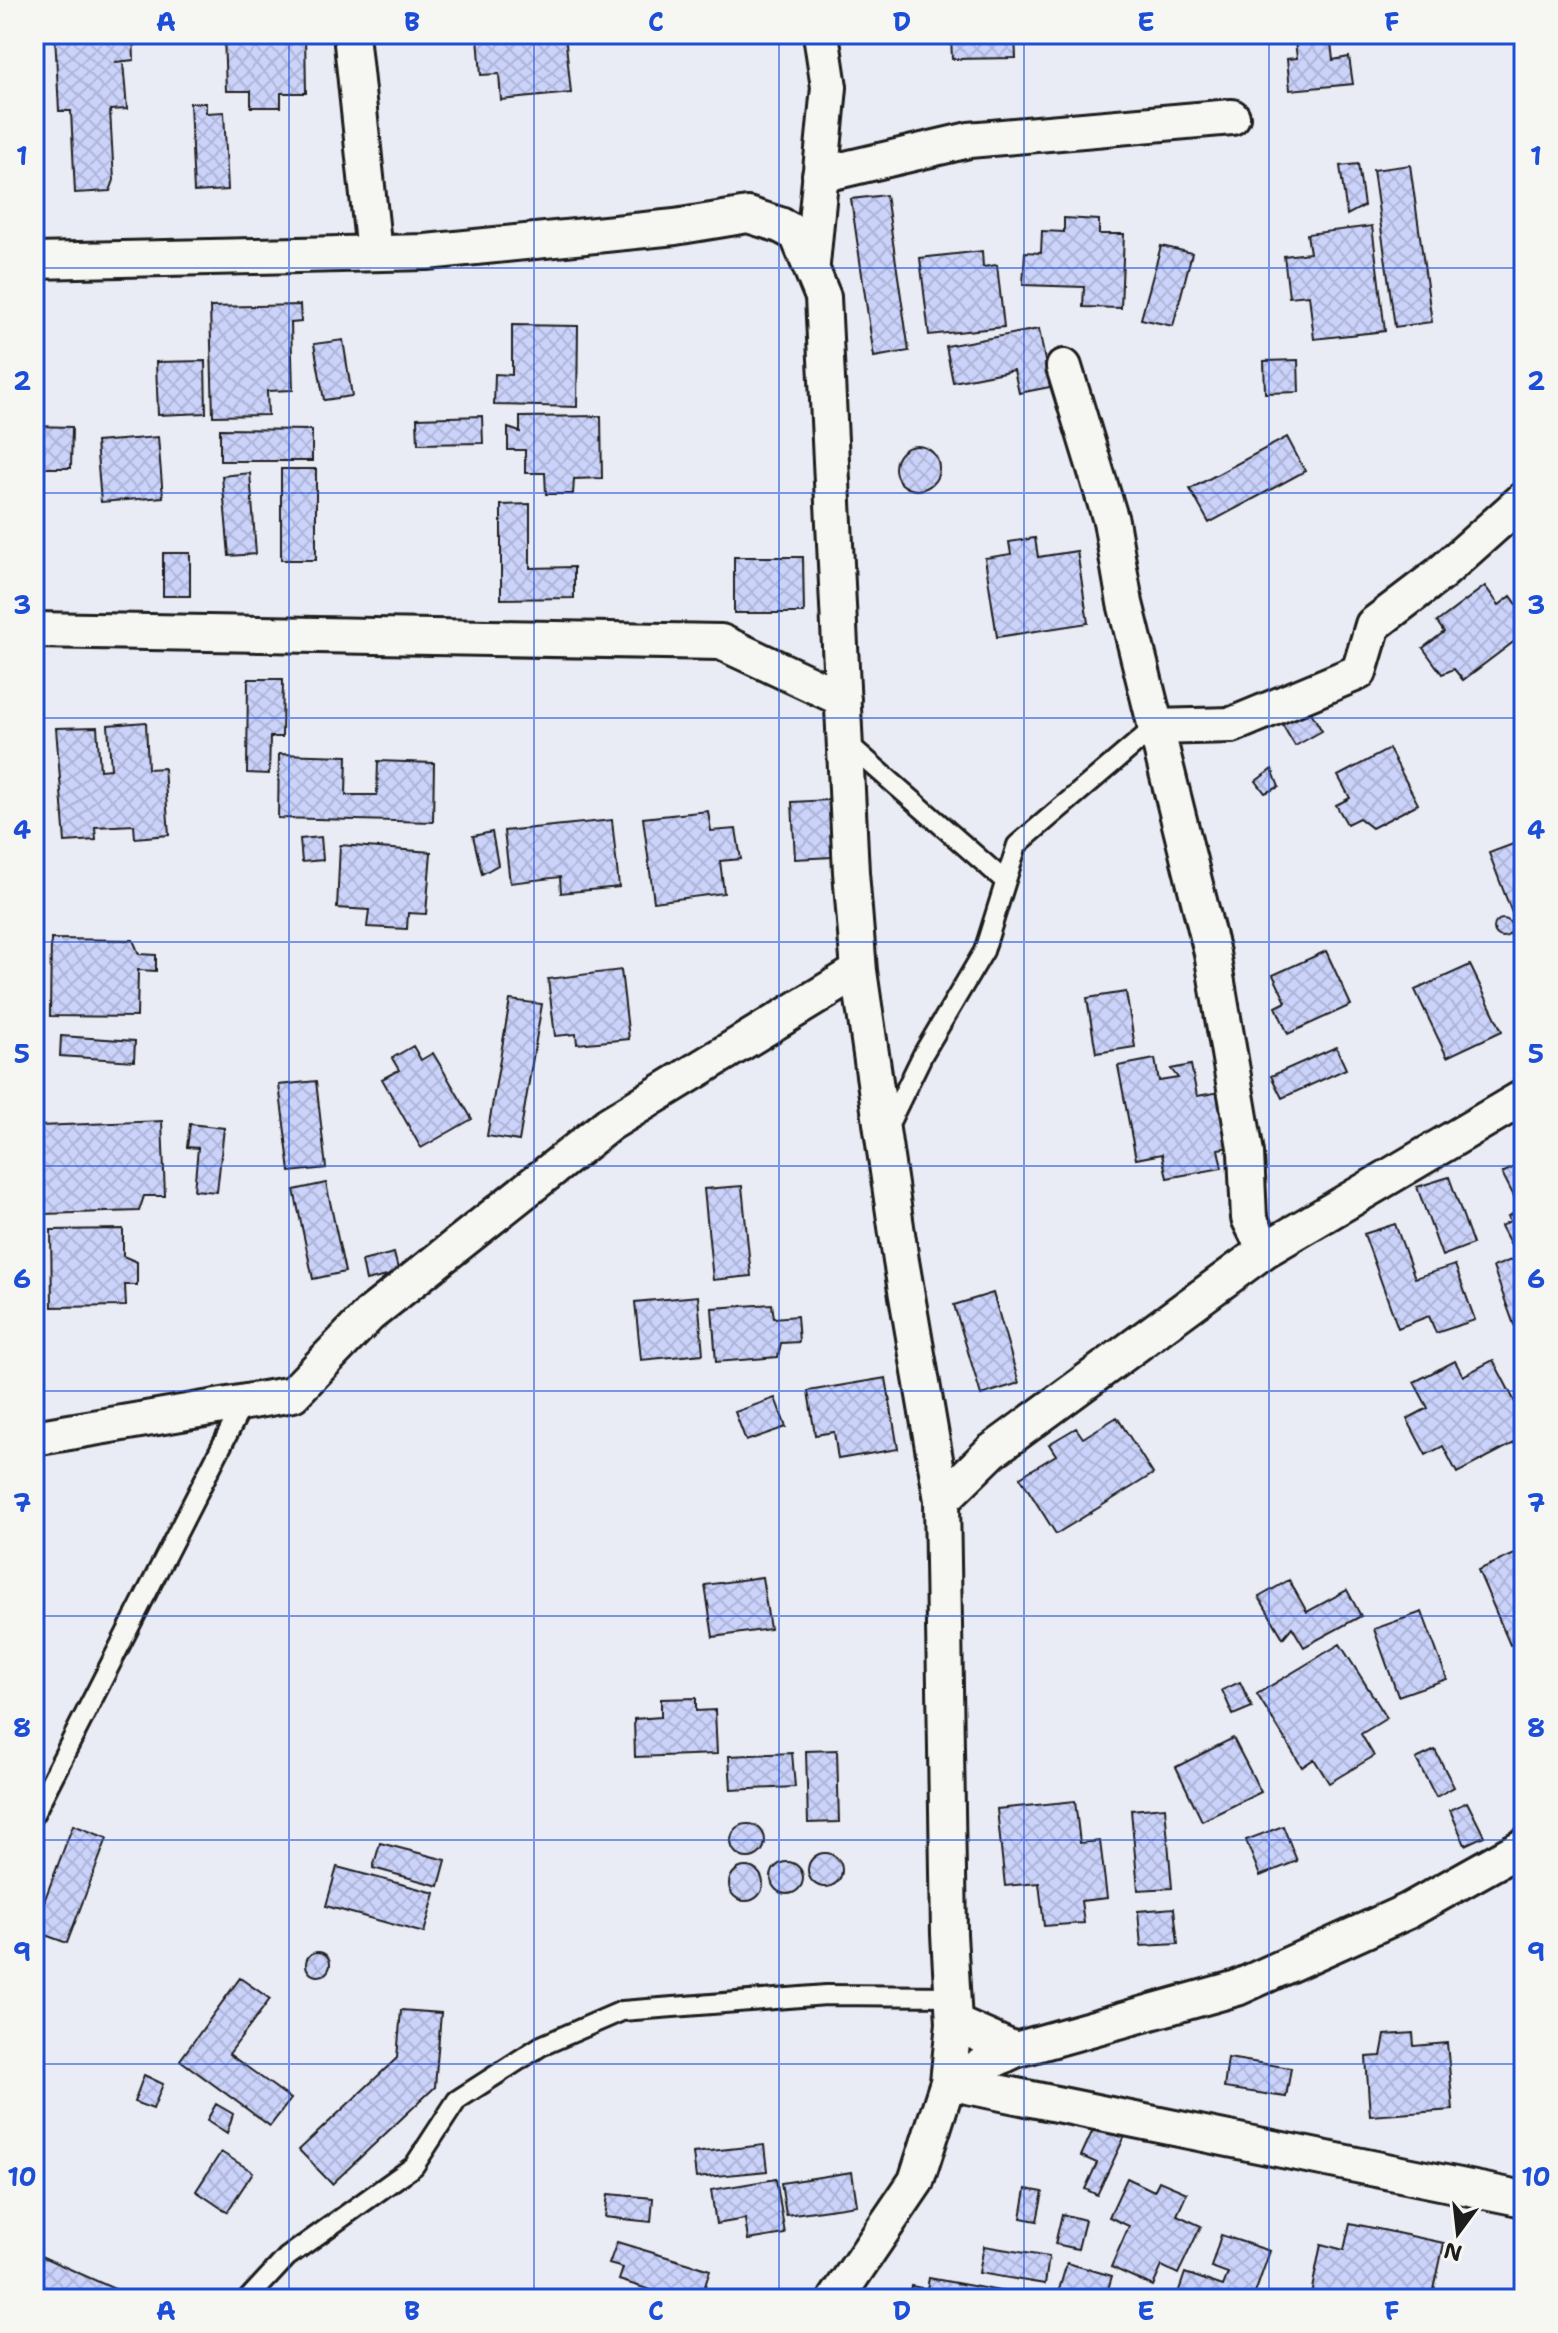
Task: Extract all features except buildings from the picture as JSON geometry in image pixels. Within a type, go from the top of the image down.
[{"type":"street","points":[[351,34],[374,253]]},
{"type":"street","points":[[811,268],[829,87],[821,34]]},
{"type":"street","points":[[820,175],[969,140],[1232,117]]},
{"type":"street","points":[[34,261],[426,252],[644,231],[748,215],[797,234],[823,297],[859,971],[901,1261],[942,1500],[953,2009],[948,2082],[916,2181],[836,2299]]},
{"type":"street","points":[[1064,367],[1111,521],[1125,603],[1212,953],[1246,1153],[1249,1218],[1265,1250]]},
{"type":"street","points":[[1155,727],[1232,725],[1359,672],[1373,625],[1440,574],[1524,499]]},
{"type":"street","points":[[34,630],[721,642],[843,699]]},
{"type":"street","points":[[34,1438],[293,1394],[369,1315],[609,1124],[859,971]]},
{"type":"street","points":[[942,1500],[992,1451],[1265,1250],[1524,1097]]},
{"type":"street","points":[[948,2082],[1015,2050],[1237,1988],[1408,1911],[1524,1846]]},
{"type":"street","points":[[953,2009],[1015,2050]]},
{"type":"street","points":[[948,2082],[1524,2199]]},
{"type":"lane","points":[[882,1137],[923,1054],[984,951],[1017,845],[1155,727]]},
{"type":"lane","points":[[845,741],[1005,881]]},
{"type":"lane","points":[[34,1814],[244,1402]]},
{"type":"lane","points":[[248,2299],[287,2257],[414,2166],[457,2100],[541,2046],[622,2011],[826,1995],[953,2009]]}]
